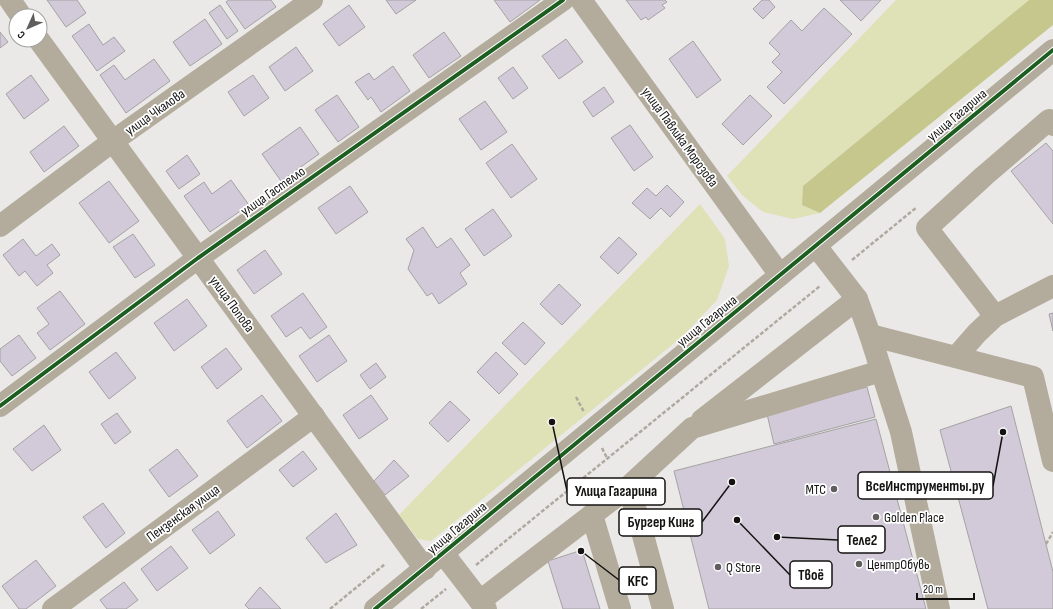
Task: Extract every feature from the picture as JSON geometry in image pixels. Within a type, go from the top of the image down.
[{"type":"street","name":"улица Чкалова","points":[[0,226],[113,142],[312,0]]},
{"type":"street","name":"улица Гастелло","points":[[0,406],[198,258],[563,0]]},
{"type":"street","name":"улица Павлика Морозова","points":[[581,0],[780,275]]},
{"type":"street","name":"улица Попова","points":[[45,48],[425,569]]},
{"type":"street","name":"улица Гагарина","points":[[375,609],[1053,50]]},
{"type":"street","points":[[995,316],[927,228],[1049,120],[1053,126]]},
{"type":"street","points":[[816,246],[857,299],[870,335],[901,432],[939,609]]},
{"type":"street","points":[[956,357],[977,333],[995,316],[1053,286]]},
{"type":"street","points":[[443,554],[483,605],[627,488],[692,428],[857,299]]},
{"type":"street","points":[[870,335],[1033,377],[1053,461]]},
{"type":"street","points":[[692,428],[881,371]]},
{"type":"street","name":"Пензенская улица","points":[[53,609],[314,416]]},
{"type":"street","points":[[627,488],[637,513],[663,609]]},
{"type":"street","points":[[592,515],[620,609]]},
{"type":"path","points":[[421,609],[923,202]]},
{"type":"path","points":[[1046,544],[1053,532]]},
{"type":"path","points":[[330,609],[385,564]]},
{"type":"green space","points":[[896,0],[1029,0],[803,186],[802,205],[820,213],[793,219],[763,212],[743,196],[727,176]]},
{"type":"green space","points":[[1029,0],[1053,0],[1053,25],[820,213],[802,205],[803,186]]},
{"type":"green space","points":[[700,204],[725,239],[729,266],[717,300],[683,336],[431,541],[418,539],[399,515]]},
{"type":"building","points":[[47,0],[77,0],[86,13],[66,27]]},
{"type":"building","points":[[229,0],[271,0],[276,7],[245,29],[226,2]]},
{"type":"building","points":[[386,0],[416,0],[396,14]]},
{"type":"building","points":[[494,0],[540,0],[510,22]]},
{"type":"building","points":[[626,0],[665,0],[667,2],[662,5],[665,8],[648,20],[646,17],[641,20]]},
{"type":"building","points":[[762,0],[769,0],[775,7],[763,19],[753,9]]},
{"type":"building","points":[[840,0],[881,0],[861,21]]},
{"type":"building","points":[[220,5],[238,31],[227,39],[209,13]]},
{"type":"building","points":[[349,5],[365,27],[339,46],[323,24]]},
{"type":"building","points":[[824,8],[852,34],[784,104],[767,87],[782,72],[772,62],[780,54],[769,43],[791,20],[802,31]]},
{"type":"building","points":[[205,19],[222,44],[190,66],[173,42]]},
{"type":"building","points":[[89,24],[103,45],[114,37],[125,51],[97,71],[72,36]]},
{"type":"building","points":[[0,32],[8,42],[0,48]]},
{"type":"building","points":[[444,32],[461,56],[429,78],[413,55]]},
{"type":"building","points":[[566,39],[583,62],[559,79],[542,56]]},
{"type":"building","points":[[693,41],[721,80],[697,98],[669,59]]},
{"type":"building","points":[[296,47],[313,71],[285,91],[269,67]]},
{"type":"building","points":[[154,59],[170,81],[126,113],[100,75],[114,65],[125,80]]},
{"type":"building","points":[[393,66],[410,91],[381,112],[371,97],[368,100],[355,82],[369,73],[374,80]]},
{"type":"building","points":[[513,67],[528,88],[513,99],[498,78]]},
{"type":"building","points":[[31,75],[49,100],[24,119],[6,94]]},
{"type":"building","points":[[253,75],[269,98],[244,116],[228,92]]},
{"type":"building","points":[[604,87],[614,102],[593,117],[583,102]]},
{"type":"building","points":[[337,95],[359,127],[338,142],[315,110]]},
{"type":"building","points":[[750,95],[772,116],[743,145],[722,124]]},
{"type":"building","points":[[485,101],[507,132],[481,150],[459,119]]},
{"type":"building","points":[[630,125],[653,157],[634,171],[611,138]]},
{"type":"building","points":[[64,126],[79,146],[44,172],[30,152]]},
{"type":"building","points":[[300,127],[319,154],[281,181],[262,154]]},
{"type":"building","points":[[1046,143],[1053,151],[1053,224],[1011,171]]},
{"type":"building","points":[[512,144],[537,179],[511,198],[486,163]]},
{"type":"building","points":[[187,155],[200,174],[179,189],[166,171]]},
{"type":"building","points":[[231,180],[249,205],[210,232],[184,196],[204,182],[212,194]]},
{"type":"building","points":[[109,181],[139,221],[109,243],[79,203]]},
{"type":"building","points":[[667,185],[684,202],[670,217],[661,208],[650,219],[632,203],[647,188],[656,196]]},
{"type":"building","points":[[350,186],[368,212],[336,234],[318,208]]},
{"type":"building","points":[[493,209],[512,236],[484,256],[465,229]]},
{"type":"building","points":[[423,227],[437,248],[451,238],[470,265],[460,273],[467,284],[439,304],[432,293],[427,296],[408,269],[414,250],[406,239]]},
{"type":"building","points":[[133,234],[155,265],[135,278],[113,247]]},
{"type":"building","points":[[619,237],[637,254],[618,274],[600,257]]},
{"type":"building","points":[[23,239],[36,256],[52,244],[60,255],[47,265],[53,273],[37,286],[25,271],[19,276],[3,255]]},
{"type":"building","points":[[265,250],[282,274],[254,294],[237,270]]},
{"type":"building","points":[[559,284],[581,305],[562,325],[540,304]]},
{"type":"building","points":[[60,291],[85,324],[50,350],[37,333],[49,324],[37,308]]},
{"type":"building","points":[[303,293],[327,327],[310,339],[301,327],[286,337],[271,316]]},
{"type":"building","points":[[187,299],[207,326],[174,351],[154,323]]},
{"type":"building","points":[[1053,313],[1053,331],[1049,314]]},
{"type":"building","points":[[523,322],[545,343],[525,365],[502,343]]},
{"type":"building","points":[[19,335],[36,358],[12,376],[0,361],[0,349]]},
{"type":"building","points":[[329,335],[347,361],[317,382],[299,356]]},
{"type":"building","points":[[226,348],[242,369],[217,389],[201,367]]},
{"type":"building","points":[[116,352],[136,378],[109,399],[89,372]]},
{"type":"building","points":[[496,352],[518,374],[499,394],[477,372]]},
{"type":"building","points":[[376,363],[386,377],[370,389],[360,375]]},
{"type":"building","points":[[867,387],[875,417],[774,444],[767,414]]},
{"type":"building","points":[[262,395],[282,421],[247,448],[227,421]]},
{"type":"building","points":[[371,395],[388,419],[359,439],[343,415]]},
{"type":"building","points":[[450,401],[470,420],[448,442],[429,423]]},
{"type":"building","points":[[1011,406],[1053,572],[1053,609],[988,609],[940,430]]},
{"type":"building","points":[[117,413],[131,432],[115,444],[101,424]]},
{"type":"building","points":[[876,419],[926,609],[709,609],[674,471]]},
{"type":"building","points":[[44,425],[61,450],[32,471],[13,449]]},
{"type":"building","points":[[177,449],[198,476],[169,497],[149,470]]},
{"type":"building","points":[[303,451],[317,469],[293,487],[279,470]]},
{"type":"building","points":[[394,460],[409,476],[385,495],[374,481]]},
{"type":"building","points":[[103,503],[125,533],[106,548],[83,517]]},
{"type":"building","points":[[218,511],[235,535],[210,554],[192,530]]},
{"type":"building","points":[[336,513],[357,545],[326,563],[306,538]]},
{"type":"building","points":[[171,546],[188,568],[157,591],[141,569]]},
{"type":"building","points":[[582,550],[600,609],[563,609],[548,561]]},
{"type":"building","points":[[36,560],[56,586],[26,609],[19,609],[2,586]]},
{"type":"building","points":[[124,582],[138,600],[126,609],[107,609],[100,600]]},
{"type":"building","points":[[260,587],[281,609],[249,609],[245,605]]},
{"type":"cycle path","points":[[0,406],[198,258],[563,0]]},
{"type":"cycle path","points":[[375,609],[1053,50]]},
{"type":"place","name":"Улица Гагарина","points":[[552,422]]},
{"type":"place","name":"ВсеИнструменты.ру","points":[[1003,432]]},
{"type":"place","name":"Бургер Кинг","points":[[732,482]]},
{"type":"place","name":"МТС","points":[[834,489]]},
{"type":"place","name":"Golden Place","points":[[876,517]]},
{"type":"place","name":"Твоё","points":[[737,520]]},
{"type":"place","name":"Теле2","points":[[777,537]]},
{"type":"place","name":"KFC","points":[[581,551]]},
{"type":"place","name":"ЦентрОбувь","points":[[859,564]]},
{"type":"place","name":"Q Store","points":[[718,567]]}]
